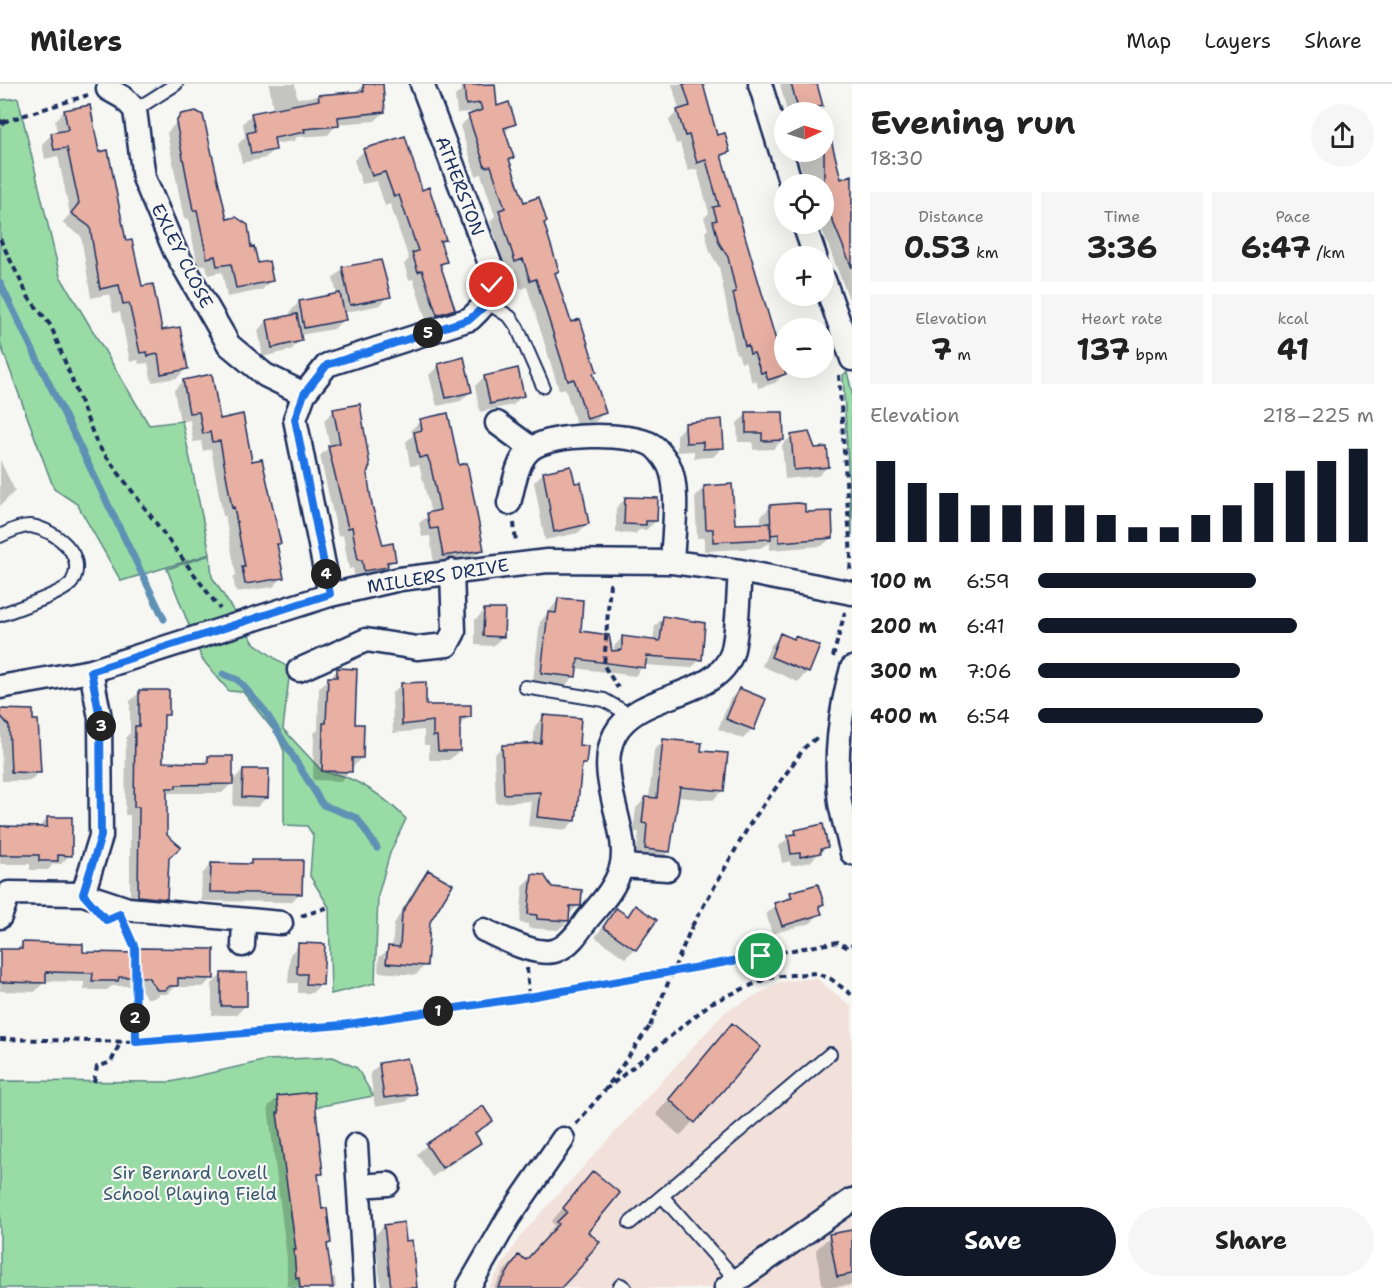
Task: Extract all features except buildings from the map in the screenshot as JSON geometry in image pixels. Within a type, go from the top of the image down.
[{"type":"street","name":"ATHERSTON","points":[[422,84],[490,266],[492,285],[488,303]]},
{"type":"street","points":[[760,84],[788,174]]},
{"type":"street","points":[[108,89],[124,98],[135,110]]},
{"type":"street","name":"EXLEY CLOSE","points":[[135,110],[144,178],[175,251],[228,345],[265,375],[304,394]]},
{"type":"street","points":[[330,594],[295,419],[304,394],[327,365],[470,319],[488,303]]},
{"type":"street","points":[[833,306],[852,358]]},
{"type":"street","points":[[497,423],[531,448]]},
{"type":"street","points":[[511,498],[520,464],[531,448],[547,442],[584,436],[621,437],[653,445],[668,463],[674,483],[672,562]]},
{"type":"street","name":"MILLERS DRIVE","points":[[0,687],[91,671],[330,594],[452,571],[547,561],[672,562],[740,571],[850,593]]},
{"type":"street","points":[[299,670],[366,640],[417,648],[447,645],[454,632],[452,571]]},
{"type":"street","points":[[484,930],[531,950],[557,951],[573,938],[616,884],[622,866],[622,847],[610,789],[609,761],[615,734],[638,710],[699,685],[719,671],[732,654],[740,571]]},
{"type":"street","points":[[841,668],[843,701],[829,727],[840,801],[852,853]]},
{"type":"street","points":[[83,894],[101,836],[100,718],[91,671]]},
{"type":"street","points":[[622,866],[666,869]]},
{"type":"street","points":[[0,917],[6,886],[83,894],[128,909],[281,922]]},
{"type":"street","points":[[83,894],[106,920]]},
{"type":"street","points":[[243,945],[244,920]]},
{"type":"street","points":[[468,1288],[509,1217],[563,1139]]},
{"type":"street","points":[[357,1145],[365,1288]]},
{"type":"street","points":[[359,1186],[388,1184]]},
{"type":"street","points":[[736,1286],[852,1200]]},
{"type":"lane","points":[[135,110],[176,84]]},
{"type":"lane","points":[[488,303],[510,316],[543,386]]},
{"type":"lane","points":[[0,536],[30,526],[49,532],[64,541],[74,558],[75,569],[72,582],[63,590],[0,615]]},
{"type":"lane","points":[[525,687],[603,700],[638,710]]},
{"type":"lane","points":[[630,1223],[830,1054]]},
{"type":"lane","points":[[662,1196],[736,1286]]},
{"type":"lane","points":[[619,1288],[621,1285],[625,1288]]},
{"type":"path","points":[[1,124],[108,89]]},
{"type":"path","points":[[0,239],[29,298],[51,326],[97,444],[233,626]]},
{"type":"path","points":[[841,668],[850,593],[851,557],[839,369],[852,358]]},
{"type":"path","points":[[511,498],[518,564]]},
{"type":"path","points":[[612,561],[604,666],[609,677],[638,710]]},
{"type":"path","points":[[563,1139],[605,1090],[650,1026],[692,926],[750,824],[805,747],[829,727]]},
{"type":"path","points":[[816,736],[829,727]]},
{"type":"path","points":[[281,922],[329,907]]},
{"type":"path","points":[[106,920],[120,914],[135,948],[136,1042]]},
{"type":"path","points":[[0,1039],[136,1042],[342,1025],[529,997],[838,942],[848,948],[852,945]]},
{"type":"path","points":[[605,1090],[711,1003],[770,977],[816,973],[831,979],[852,995]]},
{"type":"path","points":[[94,1082],[97,1067],[111,1062],[122,1041]]},
{"type":"shaded area","points":[[816,978],[852,1007],[852,1288],[488,1288],[521,1235],[725,1012],[780,982]]},
{"type":"green space","points":[[18,98],[60,276],[149,425],[182,421],[210,554],[121,581],[77,504],[54,489],[0,343],[0,100]]},
{"type":"green space","points":[[847,372],[852,392],[852,535],[843,375]]},
{"type":"green space","points":[[210,555],[212,577],[254,643],[290,669],[283,729],[322,771],[340,775],[367,788],[384,799],[406,819],[390,853],[378,895],[375,983],[331,994],[329,907],[310,876],[313,835],[307,826],[284,825],[284,751],[277,735],[243,692],[229,691],[202,659],[167,569]]},
{"type":"green space","name":"Sir Bernard Lovell School Playing Field","points":[[333,1057],[357,1068],[373,1096],[291,1112],[302,1288],[0,1288],[0,1081],[171,1082],[267,1060]]},
{"type":"waterway","points":[[0,283],[164,619]]},
{"type":"waterway","points":[[223,674],[238,680],[265,711],[323,805],[357,818],[377,848]]},
{"type":"route","points":[[492,285],[488,303],[470,319],[327,365],[304,394],[295,419],[330,594],[91,671],[100,718],[103,774],[101,836],[83,894],[106,920],[120,914],[135,948],[136,1042],[342,1025],[529,997],[761,956]]}]
